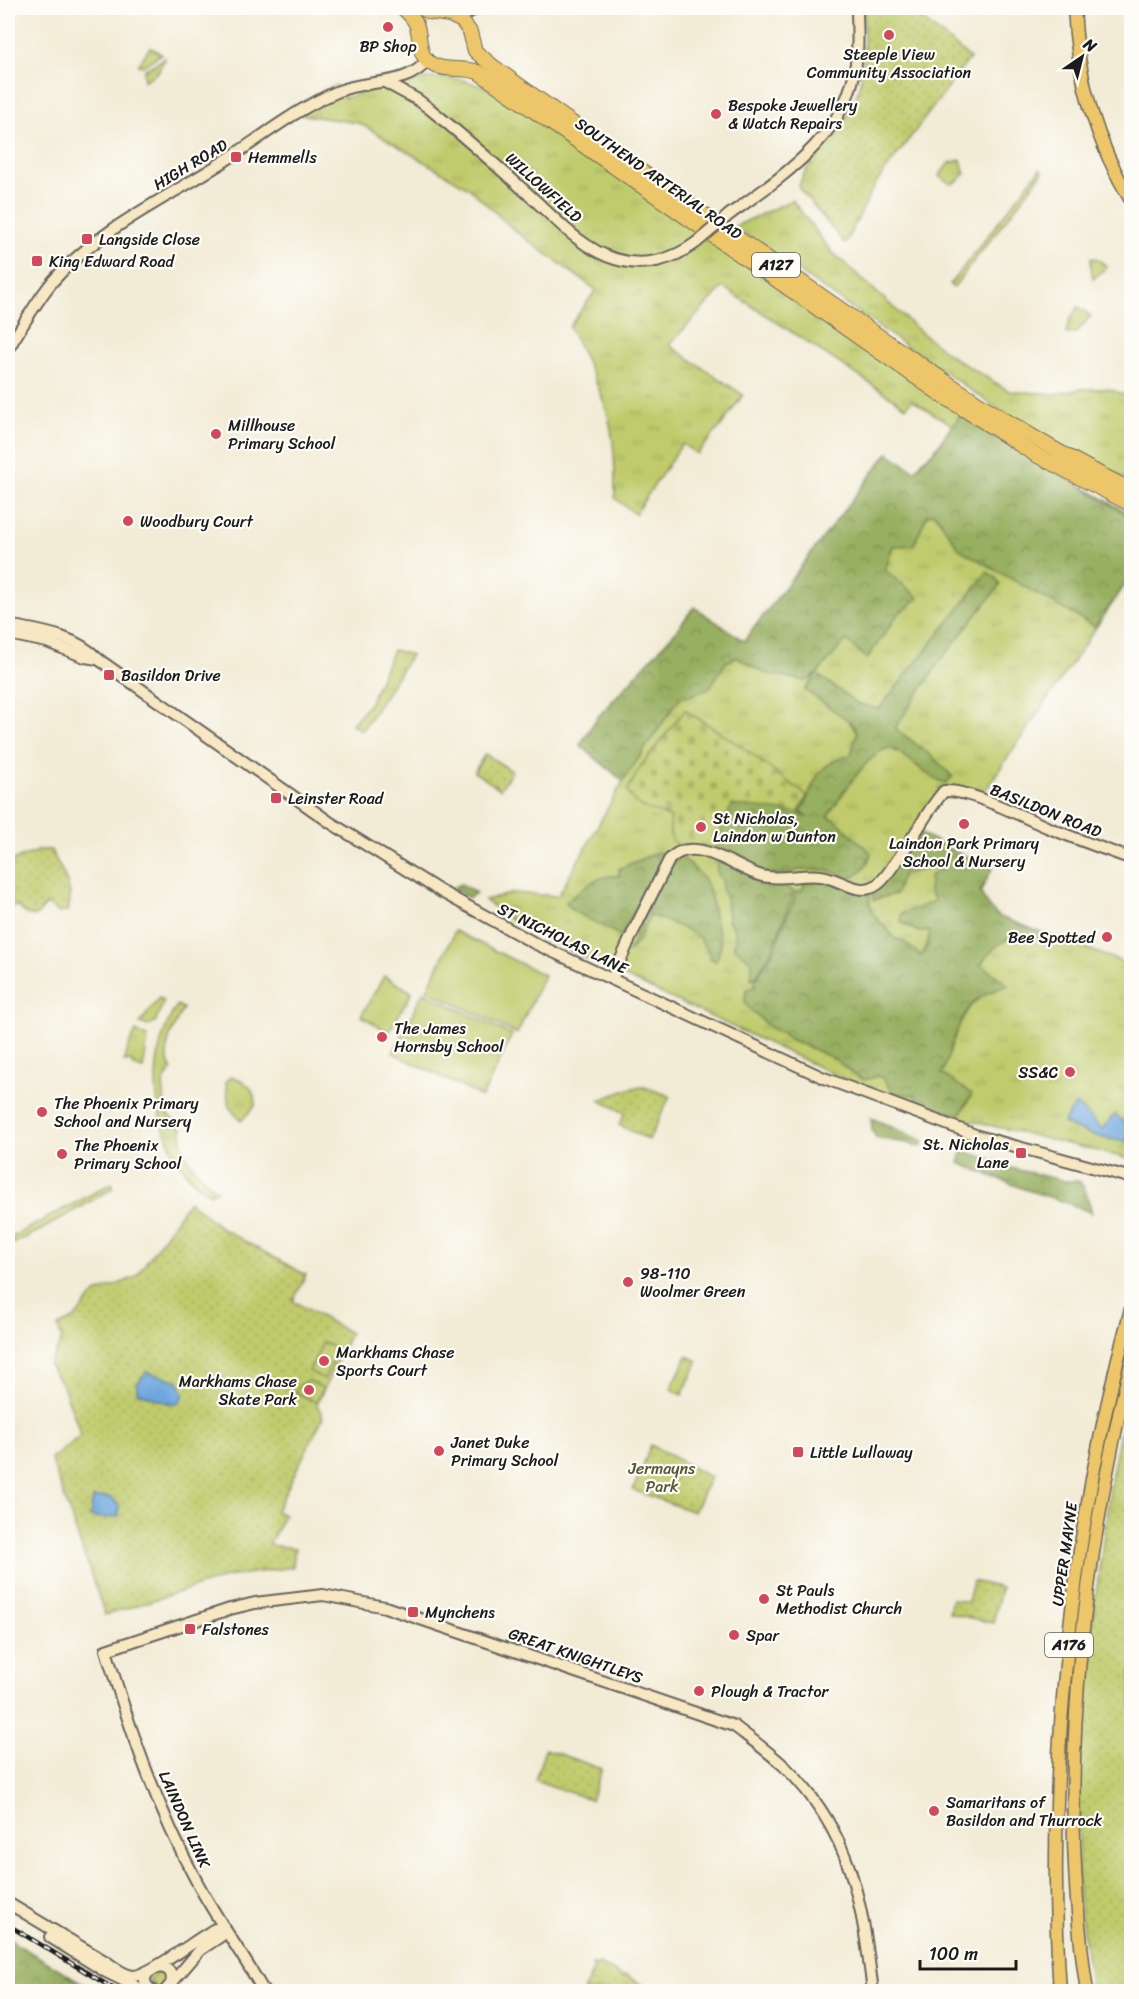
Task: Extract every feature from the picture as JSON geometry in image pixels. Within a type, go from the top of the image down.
[{"type":"highway","points":[[403,8],[415,21],[421,54],[427,61]]},
{"type":"highway","name":"SOUTHEND ARTERIAL ROAD","points":[[421,8],[429,12],[450,15],[462,21],[470,32],[476,51],[494,67],[907,356],[1043,444],[1131,490]]},
{"type":"highway","name":"SOUTHEND ARTERIAL ROAD","points":[[427,61],[437,67],[478,72],[940,394],[1073,476],[1131,507]]},
{"type":"main road","points":[[1074,8],[1078,55],[1088,104],[1102,144],[1131,202]]},
{"type":"main road","name":"UPPER MAYNE","points":[[1060,1992],[1057,1901],[1058,1830],[1061,1732],[1068,1651],[1094,1466],[1131,1305]]},
{"type":"main road","name":"UPPER MAYNE","points":[[1087,1992],[1079,1930],[1073,1839],[1074,1743],[1093,1555],[1131,1359]]},
{"type":"street","points":[[450,15],[468,14],[478,8]]},
{"type":"street","points":[[470,32],[472,20],[478,8]]},
{"type":"street","name":"WILLOWFIELD","points":[[385,82],[430,109],[569,230],[601,254],[626,262],[645,263],[680,253],[697,242],[799,161],[831,128],[854,78],[857,8]]},
{"type":"street","name":"HIGH ROAD","points":[[8,349],[54,280],[81,253],[109,231],[217,166],[264,136],[275,126],[310,106],[340,90],[385,82],[420,69],[427,61]]},
{"type":"street","name":"ST NICHOLAS LANE","points":[[8,625],[35,630],[72,641],[89,649],[98,659],[329,822],[440,891],[500,925],[824,1078],[978,1136],[1131,1178]]},
{"type":"street","name":"ST NICHOLAS LANE","points":[[8,634],[48,642],[85,657],[98,659]]},
{"type":"street","name":"BASILDON ROAD","points":[[612,979],[669,860],[676,854],[702,850],[761,875],[780,878],[820,875],[855,888],[868,889],[877,885],[886,876],[944,791],[957,792],[1012,810],[1131,859]]},
{"type":"street","name":"ST NICHOLAS LANE","points":[[1059,1157],[1131,1170]]},
{"type":"street","name":"GREAT KNIGHTLEYS","points":[[106,1650],[230,1609],[255,1603],[323,1595],[385,1607],[734,1725],[772,1756],[795,1779],[818,1806],[839,1844],[852,1872],[859,1899],[873,1992]]},
{"type":"street","name":"LAINDON LINK","points":[[106,1650],[153,1788],[172,1833],[215,1914],[263,1990]]},
{"type":"street","points":[[8,1903],[124,1973],[139,1975],[210,1932],[220,1928],[225,1929],[221,1936],[206,1945],[194,1957],[167,1988]]},
{"type":"street","points":[[8,1911],[106,1972],[147,1992]]},
{"type":"street","points":[[210,1932],[217,1924],[215,1914]]},
{"type":"street","points":[[206,1945],[221,1942],[231,1945],[243,1955]]},
{"type":"street","points":[[154,1992],[148,1988],[145,1981],[152,1968],[167,1970],[172,1977],[167,1988]]},
{"type":"green space","points":[[864,8],[909,8],[970,58],[876,183],[845,244],[799,188],[811,163],[838,132],[851,110],[862,68]]},
{"type":"green space","points":[[150,47],[161,54],[143,66],[138,65]]},
{"type":"green space","points":[[165,58],[158,72],[144,81],[144,70]]},
{"type":"green space","points":[[431,78],[460,79],[503,94],[1027,455],[1131,514],[1131,576],[983,794],[955,787],[940,787],[920,833],[956,852],[993,867],[980,893],[990,909],[1000,917],[1131,965],[1131,1159],[972,1121],[868,1090],[572,952],[509,919],[485,900],[514,893],[558,896],[623,781],[580,745],[597,718],[677,630],[694,607],[744,641],[888,453],[915,471],[935,450],[952,425],[912,400],[906,407],[723,287],[669,345],[743,395],[697,454],[682,444],[635,514],[615,498],[614,451],[607,412],[593,374],[569,327],[596,290],[515,231],[469,188],[359,123],[302,115],[319,93],[336,85],[344,98]]},
{"type":"green space","points":[[961,160],[965,174],[958,181],[951,184],[939,176],[949,163]]},
{"type":"green space","points":[[1040,169],[1043,172],[953,288],[950,284]]},
{"type":"green space","points":[[792,200],[831,251],[924,335],[954,358],[1009,391],[1055,394],[1081,389],[1109,389],[1131,397],[1131,482],[1027,429],[734,227]]},
{"type":"green space","points":[[1091,258],[1098,259],[1107,267],[1093,279],[1091,268]]},
{"type":"green space","points":[[1078,307],[1091,316],[1076,333],[1066,334],[1069,321]]},
{"type":"green space","points":[[961,414],[1131,517],[1131,576],[1095,627],[959,549],[935,513],[927,515],[914,545],[893,546],[885,570],[919,598],[898,614],[867,659],[846,640],[817,674],[858,704],[879,709],[987,572],[995,577],[1000,585],[941,660],[895,728],[932,756],[953,777],[945,783],[934,778],[900,753],[889,749],[882,750],[865,765],[847,787],[828,816],[838,822],[871,853],[866,864],[858,873],[852,878],[826,870],[799,870],[781,875],[764,872],[715,849],[724,820],[732,804],[742,804],[749,808],[756,806],[798,811],[807,817],[801,812],[817,776],[829,764],[851,755],[857,732],[849,721],[805,690],[816,674],[806,681],[764,673],[737,657],[726,662],[709,689],[679,699],[623,781],[580,745],[597,718],[677,630],[694,607],[744,641],[888,453],[915,471],[935,450]]},
{"type":"green space","points":[[393,650],[411,655],[362,731],[352,724],[369,704]]},
{"type":"green space","points":[[685,710],[741,746],[807,796],[798,813],[732,805],[715,848],[679,848],[671,835],[671,818],[646,809],[637,803],[627,791],[641,766]]},
{"type":"green space","points":[[485,754],[512,771],[500,789],[474,772]]},
{"type":"green space","points":[[920,833],[956,852],[993,867],[980,892],[990,909],[1000,917],[1057,938],[1056,944],[1023,935],[1005,940],[981,964],[1008,985],[982,996],[974,1003],[967,1011],[957,1031],[942,1074],[972,1094],[961,1113],[953,1114],[918,1102],[915,1095],[894,1094],[884,1079],[878,1076],[864,1080],[833,1058],[769,1027],[746,1005],[745,1000],[746,989],[755,987],[755,981],[775,949],[794,901],[795,892],[802,891],[805,882],[826,881],[866,893],[870,896],[871,909],[874,914],[894,938],[903,941],[921,956],[927,946],[930,931],[918,932],[901,922],[901,914],[935,901],[929,892],[930,876],[940,869],[937,866],[902,875],[896,894],[874,900],[872,891]]},
{"type":"green space","points":[[41,850],[51,850],[66,880],[70,896],[67,911],[59,913],[47,904],[36,916],[26,914],[18,906],[8,906],[8,862]]},
{"type":"green space","points":[[657,852],[665,854],[621,936],[573,911],[566,902],[597,879],[619,876],[619,869]]},
{"type":"green space","points":[[680,855],[700,874],[710,892],[721,941],[716,961],[709,958],[710,953],[696,935],[650,915],[639,940],[628,953],[661,877]]},
{"type":"green space","points":[[716,858],[777,882],[793,891],[771,952],[755,978],[751,979],[752,962],[734,947],[734,928],[728,920],[726,898],[717,872]]},
{"type":"green space","points":[[461,884],[476,893],[469,898],[454,889]]},
{"type":"green space","points":[[455,931],[544,975],[517,1034],[427,990]]},
{"type":"green space","points":[[384,976],[412,992],[389,1032],[361,1016]]},
{"type":"green space","points":[[423,992],[512,1035],[482,1097],[393,1053]]},
{"type":"green space","points":[[159,998],[164,1001],[156,1021],[148,1026],[140,1023]]},
{"type":"green space","points":[[177,1005],[183,1008],[167,1046],[168,1062],[172,1070],[163,1082],[165,1112],[182,1129],[182,1144],[191,1163],[217,1190],[211,1194],[202,1189],[182,1166],[171,1147],[158,1107],[157,1065],[167,1024]]},
{"type":"green space","points":[[136,1031],[148,1038],[143,1069],[132,1065],[132,1061],[124,1062]]},
{"type":"green space","points":[[232,1076],[246,1084],[254,1094],[255,1106],[241,1121],[229,1107],[226,1082]]},
{"type":"green space","points":[[644,1087],[670,1096],[649,1140],[619,1125],[625,1113],[599,1100],[632,1088]]},
{"type":"green space","points":[[871,1118],[924,1141],[921,1147],[876,1138],[872,1130]]},
{"type":"green space","points":[[963,1151],[1005,1163],[1006,1167],[1065,1181],[1079,1181],[1085,1189],[1092,1213],[959,1163]]},
{"type":"green space","points":[[112,1183],[112,1189],[8,1246],[8,1239]]},
{"type":"green space","points":[[189,1201],[221,1228],[306,1275],[293,1301],[350,1333],[317,1404],[323,1417],[276,1511],[284,1515],[269,1545],[295,1548],[293,1567],[231,1576],[105,1615],[51,1459],[81,1435],[64,1388],[49,1365],[62,1340],[58,1326],[74,1319],[94,1294],[136,1277]]},
{"type":"green space","name":"Markhams Chase Sports Court","points":[[323,1342],[338,1350],[324,1379],[309,1371]]},
{"type":"green space","points":[[687,1356],[698,1361],[682,1395],[671,1389]]},
{"type":"green space","points":[[1131,1375],[1131,1991],[1091,1992],[1078,1893],[1080,1715],[1112,1474]]},
{"type":"green space","name":"Markhams Chase Skate Park","points":[[309,1381],[323,1388],[316,1402],[295,1392],[299,1385]]},
{"type":"green space","name":"Jermayns Park","points":[[651,1445],[710,1477],[694,1512],[633,1490]]},
{"type":"green space","points":[[973,1581],[1001,1588],[993,1623],[949,1613],[952,1599],[968,1602]]},
{"type":"green space","points":[[545,1749],[602,1769],[591,1800],[535,1780]]},
{"type":"green space","points":[[8,1939],[96,1991],[8,1991]]},
{"type":"green space","points":[[592,1964],[597,1966],[599,1964],[623,1977],[625,1975],[654,1991],[583,1991],[594,1969]]},
{"type":"green space","points":[[157,1971],[166,1976],[166,1983],[158,1989],[149,1980]]},
{"type":"water","points":[[1076,1104],[1102,1129],[1115,1114],[1126,1124],[1131,1115],[1131,1142],[1096,1136],[1063,1123]]},
{"type":"water","points":[[146,1372],[178,1381],[184,1394],[179,1403],[171,1404],[137,1392],[137,1384]]},
{"type":"water","points":[[93,1498],[112,1498],[119,1505],[119,1516],[90,1517]]},
{"type":"railway","points":[[8,1925],[119,1992]]},
{"type":"place","name":"BP Shop","points":[[388,27]]},
{"type":"place","name":"Steeple View Community Association","points":[[889,35]]},
{"type":"place","name":"Bespoke Jewellery & Watch Repairs","points":[[716,114]]},
{"type":"place","name":"Hemmells","points":[[236,157]]},
{"type":"place","name":"Langside Close","points":[[87,239]]},
{"type":"place","name":"King Edward Road","points":[[37,261]]},
{"type":"place","name":"Millhouse Primary School","points":[[216,434]]},
{"type":"place","name":"Woodbury Court","points":[[128,521]]},
{"type":"place","name":"Basildon Drive","points":[[109,675]]},
{"type":"place","name":"Leinster Road","points":[[276,798]]},
{"type":"place","name":"Laindon Park Primary School & Nursery","points":[[964,824]]},
{"type":"place","name":"St Nicholas, Laindon w Dunton","points":[[701,827]]},
{"type":"place","name":"Bee Spotted","points":[[1107,937]]},
{"type":"place","name":"The James Hornsby School","points":[[382,1037]]},
{"type":"place","name":"SS&C","points":[[1070,1072]]},
{"type":"place","name":"The Phoenix Primary School and Nursery","points":[[42,1112]]},
{"type":"place","name":"St. Nicholas Lane","points":[[1021,1153]]},
{"type":"place","name":"The Phoenix Primary School","points":[[62,1154]]},
{"type":"place","name":"98-110 Woolmer Green","points":[[628,1282]]},
{"type":"place","name":"Markhams Chase Sports Court","points":[[324,1361]]},
{"type":"place","name":"Markhams Chase Skate Park","points":[[309,1390]]},
{"type":"place","name":"Janet Duke Primary School","points":[[439,1451]]},
{"type":"place","name":"Little Lullaway","points":[[798,1452]]},
{"type":"place","name":"St Pauls Methodist Church","points":[[764,1599]]},
{"type":"place","name":"Mynchens","points":[[413,1612]]},
{"type":"place","name":"Falstones","points":[[190,1629]]},
{"type":"place","name":"Spar","points":[[734,1635]]},
{"type":"place","name":"Plough & Tractor","points":[[699,1691]]},
{"type":"place","name":"Samaritans of Basildon and Thurrock","points":[[934,1811]]}]
